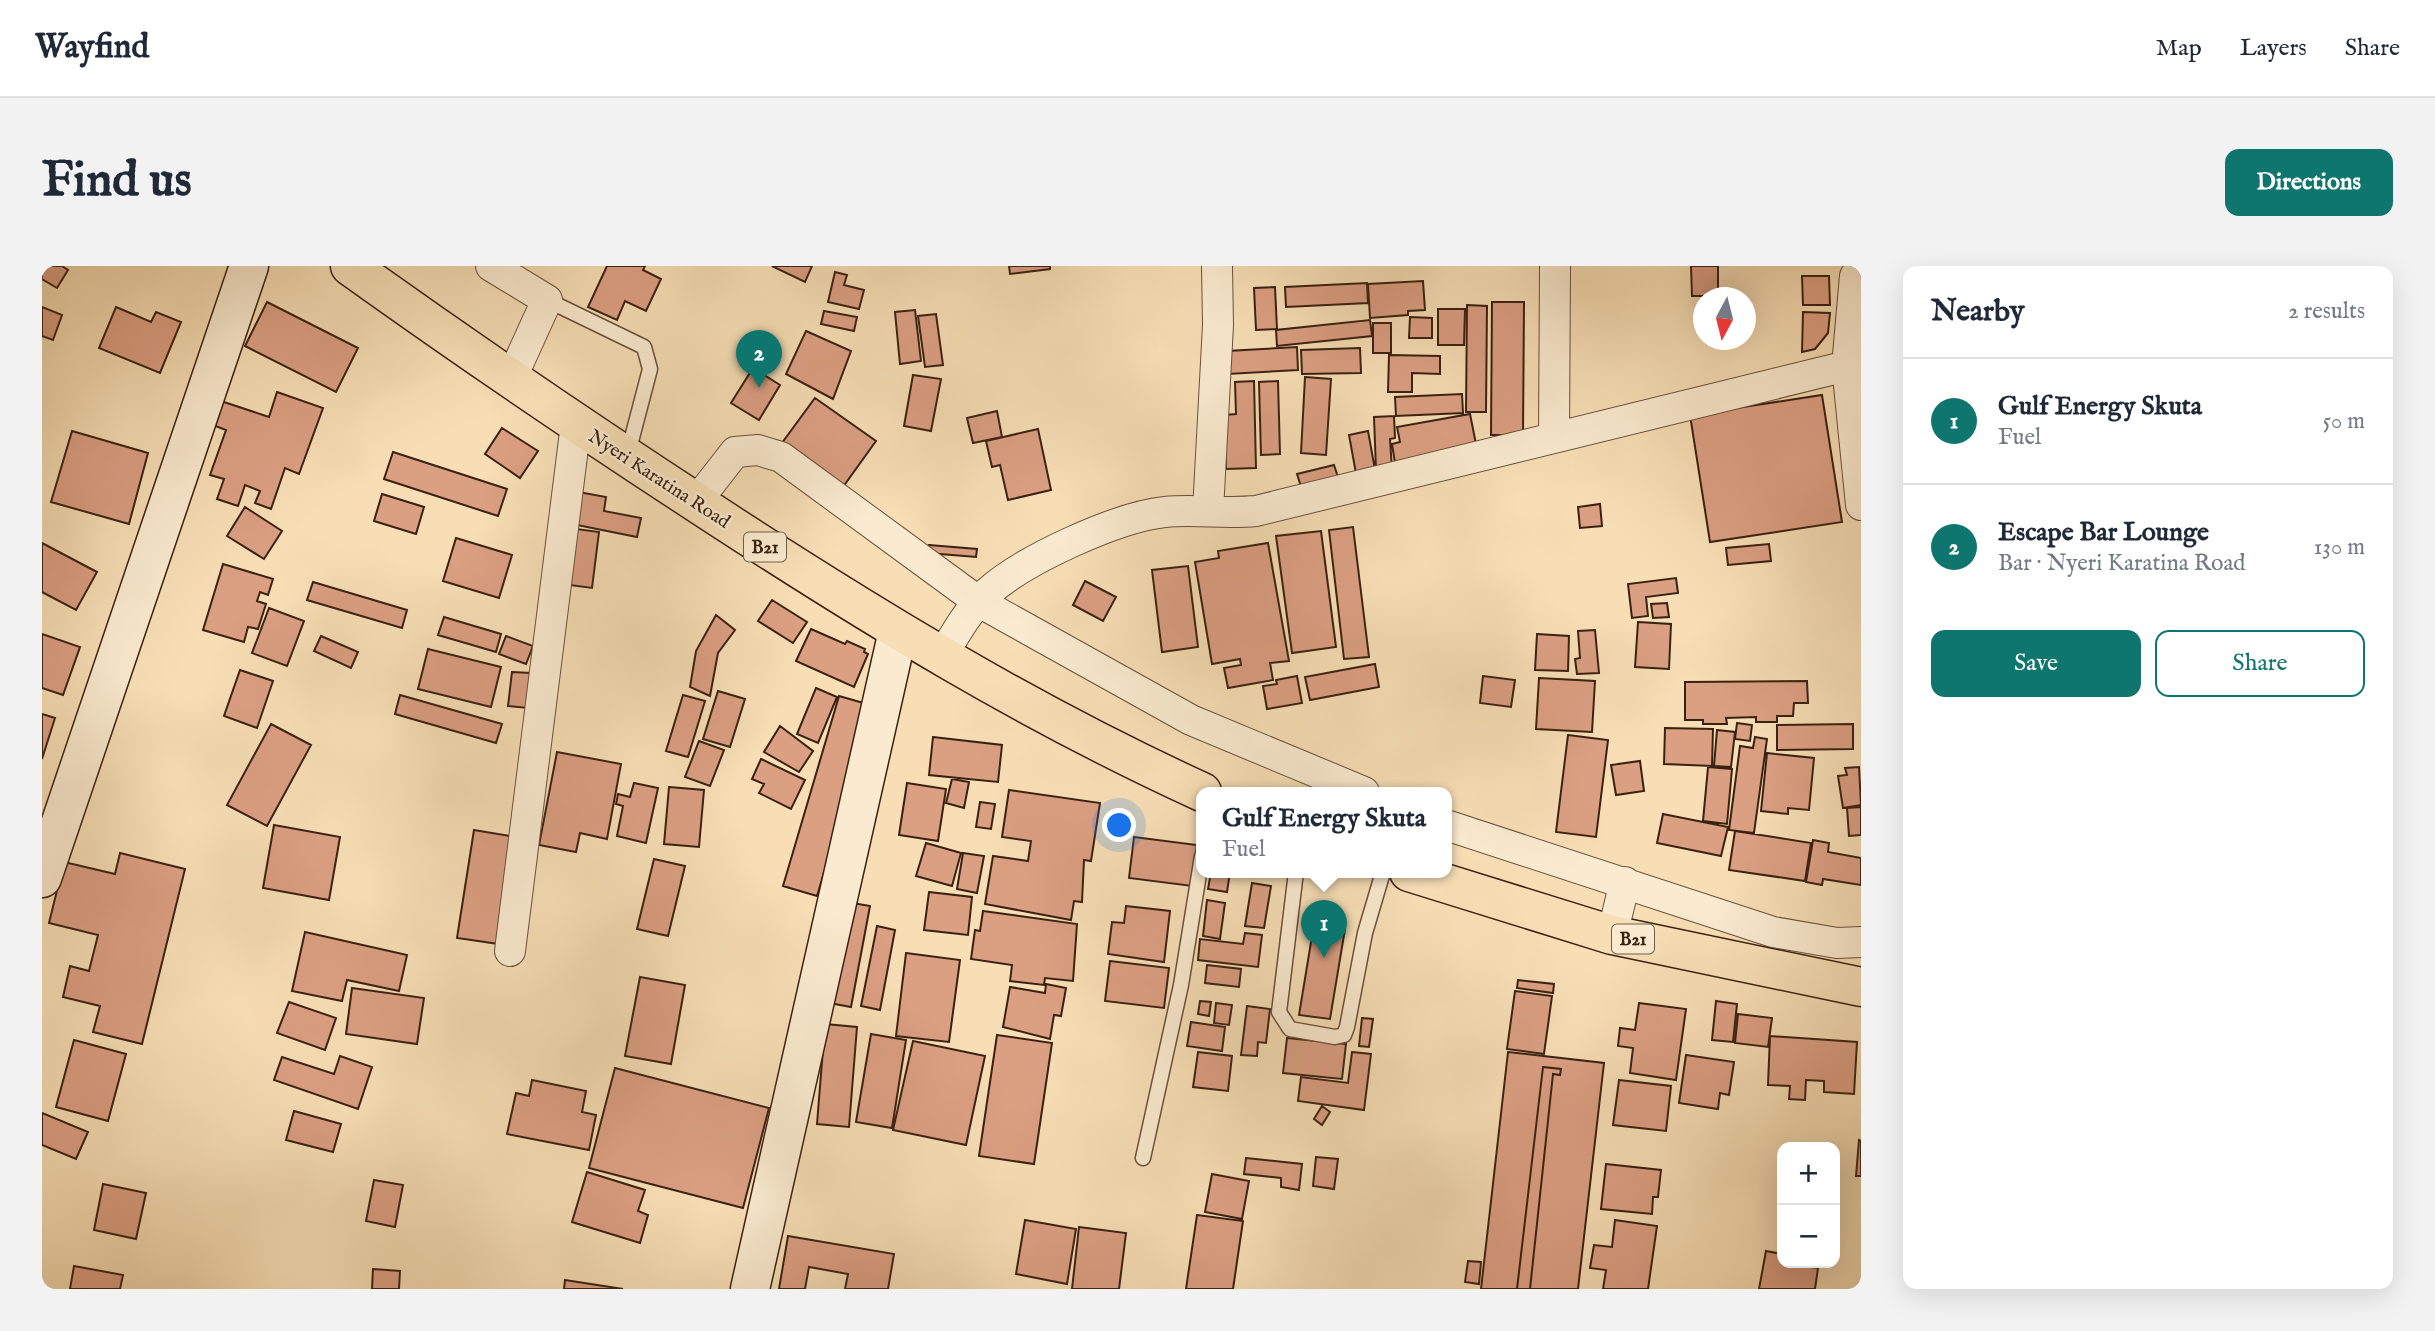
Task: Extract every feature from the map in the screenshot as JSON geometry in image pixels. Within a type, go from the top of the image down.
[{"type":"highway","name":"Nyeri Karatina Road","points":[[351,266],[627,458],[941,658],[1013,698],[1196,789]]},
{"type":"highway","name":"B21","points":[[1428,878],[1612,935],[1861,988]]},
{"type":"street","points":[[42,878],[249,266]]},
{"type":"street","points":[[491,266],[547,300],[512,377]]},
{"type":"street","points":[[1208,511],[1218,325],[1217,266]]},
{"type":"street","points":[[1554,437],[1555,266]]},
{"type":"street","points":[[1857,273],[1847,366],[1861,505]]},
{"type":"street","points":[[941,658],[979,602],[1006,577],[1027,564],[1079,540],[1139,517],[1164,512],[1256,511],[1847,366]]},
{"type":"street","points":[[510,951],[576,424]]},
{"type":"street","points":[[696,502],[735,452],[758,450],[781,457],[979,602],[1191,720],[1352,787]]},
{"type":"street","points":[[750,1289],[898,631]]},
{"type":"street","points":[[1452,827],[1773,932],[1836,943],[1861,942]]},
{"type":"street","points":[[1612,935],[1625,882]]},
{"type":"lane","points":[[547,300],[645,347],[650,369],[627,458]]},
{"type":"lane","points":[[1143,1158],[1181,985],[1198,878]]},
{"type":"lane","points":[[1295,878],[1279,1012],[1290,1029],[1335,1037],[1344,1035],[1347,1027],[1365,933],[1381,878]]},
{"type":"building","points":[[42,266],[62,266],[68,270],[57,288],[42,279]]},
{"type":"building","points":[[607,266],[645,266],[643,270],[661,279],[646,311],[625,301],[617,320],[588,307]]},
{"type":"building","points":[[772,266],[812,266],[805,282]]},
{"type":"building","points":[[1009,266],[1050,266],[1050,269],[1010,274]]},
{"type":"building","points":[[1691,266],[1718,266],[1718,287],[1693,287],[1692,296]]},
{"type":"building","points":[[835,272],[847,275],[844,285],[864,290],[859,309],[828,302]]},
{"type":"building","points":[[1802,276],[1829,276],[1830,305],[1803,305]]},
{"type":"building","points":[[1423,281],[1425,310],[1408,311],[1408,315],[1370,318],[1368,284]]},
{"type":"building","points":[[1367,283],[1368,303],[1286,307],[1285,287]]},
{"type":"building","points":[[1275,287],[1277,329],[1256,330],[1254,288]]},
{"type":"building","points":[[267,302],[358,348],[336,392],[245,346]]},
{"type":"building","points":[[1492,302],[1524,302],[1523,435],[1491,435]]},
{"type":"building","points":[[1467,305],[1487,306],[1486,412],[1466,412]]},
{"type":"building","points":[[42,307],[62,315],[53,340],[42,336]]},
{"type":"building","points":[[116,307],[151,322],[156,312],[181,322],[160,373],[99,348]]},
{"type":"building","points":[[1438,309],[1465,309],[1464,345],[1438,345]]},
{"type":"building","points":[[915,310],[921,361],[900,364],[895,312]]},
{"type":"building","points":[[824,311],[857,317],[854,331],[821,324]]},
{"type":"building","points":[[1803,312],[1830,313],[1828,333],[1815,349],[1802,352]]},
{"type":"building","points":[[936,314],[943,365],[925,367],[918,316]]},
{"type":"building","points":[[1410,317],[1432,318],[1432,338],[1409,338]]},
{"type":"building","points":[[1370,320],[1372,336],[1277,346],[1276,330]]},
{"type":"building","points":[[1373,323],[1391,323],[1391,353],[1373,353]]},
{"type":"building","points":[[806,331],[851,351],[833,399],[786,374]]},
{"type":"building","points":[[1297,347],[1298,370],[1228,374],[1227,351]]},
{"type":"building","points":[[1360,348],[1361,373],[1302,374],[1301,350]]},
{"type":"building","points":[[1389,355],[1440,356],[1440,374],[1412,373],[1412,392],[1388,392]]},
{"type":"building","points":[[753,368],[780,385],[759,420],[731,403]]},
{"type":"building","points":[[913,375],[941,379],[931,431],[904,426]]},
{"type":"building","points":[[1305,377],[1331,379],[1326,455],[1301,453]]},
{"type":"building","points":[[1254,381],[1256,468],[1226,469],[1224,415],[1236,414],[1235,382]]},
{"type":"building","points":[[1278,381],[1280,454],[1261,455],[1259,382]]},
{"type":"building","points":[[277,392],[323,408],[299,474],[285,468],[271,509],[255,503],[260,491],[245,485],[238,506],[217,499],[224,479],[210,475],[226,430],[210,424],[218,400],[269,417]]},
{"type":"building","points":[[1462,394],[1463,413],[1396,416],[1395,397]]},
{"type":"building","points":[[1822,395],[1842,522],[1710,542],[1690,415]]},
{"type":"building","points":[[815,398],[876,441],[840,491],[779,447]]},
{"type":"building","points":[[997,411],[1002,437],[973,443],[967,418]]},
{"type":"building","points":[[1470,414],[1477,449],[1395,463],[1392,444],[1400,442],[1397,427]]},
{"type":"building","points":[[1394,416],[1395,438],[1390,439],[1392,469],[1376,470],[1374,417]]},
{"type":"building","points":[[502,428],[538,451],[520,478],[485,454]]},
{"type":"building","points":[[1038,429],[1051,490],[1008,500],[1000,465],[992,467],[986,441]]},
{"type":"building","points":[[72,431],[148,453],[129,524],[51,502]]},
{"type":"building","points":[[1368,431],[1376,475],[1357,479],[1349,435]]},
{"type":"building","points":[[393,452],[507,489],[498,516],[384,479]]},
{"type":"building","points":[[1334,465],[1340,483],[1303,493],[1297,474]]},
{"type":"building","points":[[573,491],[606,497],[604,511],[641,518],[637,537],[567,523]]},
{"type":"building","points":[[382,494],[424,507],[416,534],[374,521]]},
{"type":"building","points":[[1600,504],[1602,526],[1580,528],[1578,507]]},
{"type":"building","points":[[245,507],[282,531],[264,559],[227,536]]},
{"type":"building","points":[[1353,527],[1369,657],[1344,659],[1329,530]]},
{"type":"building","points":[[569,528],[599,532],[592,588],[562,584]]},
{"type":"building","points":[[1321,531],[1336,647],[1292,653],[1276,536]]},
{"type":"building","points":[[456,538],[512,555],[499,598],[443,581]]},
{"type":"building","points":[[42,543],[97,572],[76,610],[42,592]]},
{"type":"building","points":[[1268,543],[1289,661],[1270,663],[1273,680],[1228,688],[1224,668],[1241,665],[1240,659],[1212,664],[1195,562],[1219,558],[1218,551]]},
{"type":"building","points":[[1769,544],[1771,561],[1728,565],[1726,548]]},
{"type":"building","points":[[929,545],[977,549],[976,557],[928,553]]},
{"type":"building","points":[[223,564],[273,579],[268,595],[260,592],[257,601],[266,604],[258,629],[248,627],[244,642],[203,630]]},
{"type":"building","points":[[1188,566],[1198,647],[1162,652],[1152,570]]},
{"type":"building","points":[[1676,578],[1678,593],[1646,597],[1648,616],[1632,618],[1628,584]]},
{"type":"building","points":[[1085,581],[1116,597],[1103,621],[1073,605]]},
{"type":"building","points":[[313,582],[407,610],[402,628],[307,600]]},
{"type":"building","points":[[772,600],[807,622],[793,643],[758,621]]},
{"type":"building","points":[[1667,603],[1669,617],[1653,618],[1651,604]]},
{"type":"building","points":[[269,608],[304,621],[287,666],[252,653]]},
{"type":"building","points":[[716,615],[735,630],[718,653],[710,696],[690,687],[696,651]]},
{"type":"building","points":[[444,617],[501,634],[496,652],[438,635]]},
{"type":"building","points":[[1638,622],[1671,624],[1669,669],[1635,667]]},
{"type":"building","points":[[811,629],[845,644],[847,641],[865,649],[864,652],[868,654],[854,687],[796,661]]},
{"type":"building","points":[[1595,630],[1599,673],[1577,674],[1575,659],[1580,658],[1578,631]]},
{"type":"building","points":[[42,634],[80,647],[63,695],[42,688]]},
{"type":"building","points":[[1537,634],[1569,636],[1568,671],[1535,670]]},
{"type":"building","points":[[321,636],[358,652],[351,668],[314,651]]},
{"type":"building","points":[[506,636],[533,646],[526,664],[499,654]]},
{"type":"building","points":[[428,649],[501,667],[491,707],[418,689]]},
{"type":"building","points":[[1375,664],[1379,687],[1310,700],[1305,677]]},
{"type":"building","points":[[240,670],[273,681],[257,728],[224,716]]},
{"type":"building","points":[[512,672],[531,673],[528,708],[508,706]]},
{"type":"building","points":[[1297,676],[1302,703],[1267,709],[1263,686]]},
{"type":"building","points":[[1483,676],[1515,680],[1511,707],[1480,703]]},
{"type":"building","points":[[1539,678],[1595,681],[1592,732],[1536,729]]},
{"type":"building","points":[[1807,681],[1808,703],[1794,703],[1793,716],[1777,716],[1777,722],[1756,722],[1756,717],[1726,718],[1727,724],[1703,724],[1703,720],[1685,720],[1685,682]]},
{"type":"building","points":[[816,688],[837,697],[818,743],[797,734]]},
{"type":"building","points":[[718,691],[745,699],[730,747],[703,739]]},
{"type":"building","points":[[400,695],[502,724],[496,743],[395,714]]},
{"type":"building","points":[[683,695],[705,701],[688,757],[666,751]]},
{"type":"building","points":[[839,696],[874,706],[817,896],[783,886]]},
{"type":"building","points":[[42,714],[55,718],[42,759]]},
{"type":"building","points":[[1737,723],[1752,725],[1750,741],[1735,739]]},
{"type":"building","points":[[271,724],[311,745],[267,826],[227,805]]},
{"type":"building","points":[[1853,724],[1853,749],[1777,750],[1777,725]]},
{"type":"building","points":[[780,726],[813,751],[799,772],[764,752]]},
{"type":"building","points":[[1665,728],[1713,729],[1712,766],[1664,764]]},
{"type":"building","points":[[1717,730],[1735,732],[1731,767],[1714,766]]},
{"type":"building","points":[[1568,735],[1608,740],[1596,837],[1556,832]]},
{"type":"building","points":[[933,737],[1002,745],[998,782],[929,775]]},
{"type":"building","points":[[1755,737],[1767,739],[1754,833],[1729,830],[1740,746],[1753,748]]},
{"type":"building","points":[[699,741],[724,750],[710,786],[685,777]]},
{"type":"building","points":[[557,752],[621,764],[607,839],[580,833],[576,852],[539,845]]},
{"type":"building","points":[[1767,753],[1814,758],[1809,810],[1788,808],[1788,814],[1761,811]]},
{"type":"building","points":[[761,759],[805,780],[791,809],[759,793],[764,784],[752,779]]},
{"type":"building","points":[[1640,761],[1644,791],[1616,795],[1611,765]]},
{"type":"building","points":[[1708,767],[1732,769],[1727,824],[1703,821]]},
{"type":"building","points":[[1859,767],[1861,805],[1843,808],[1838,776],[1847,775],[1845,768]]},
{"type":"building","points":[[952,779],[969,782],[964,808],[946,803]]},
{"type":"building","points":[[634,783],[658,788],[646,843],[617,836],[623,806],[616,804],[618,794],[630,797]]},
{"type":"building","points":[[907,783],[946,789],[938,841],[899,835]]},
{"type":"building","points":[[669,787],[704,790],[699,847],[664,844]]},
{"type":"building","points":[[1009,790],[1100,803],[1091,861],[1084,860],[1082,902],[1074,901],[1071,920],[985,904],[993,856],[1028,861],[1031,841],[1002,837]]},
{"type":"building","points":[[980,802],[995,804],[991,829],[976,827]]},
{"type":"building","points":[[1861,807],[1861,835],[1849,836],[1847,808]]},
{"type":"building","points":[[1663,814],[1728,827],[1721,856],[1657,843]]},
{"type":"building","points":[[274,825],[340,837],[329,900],[263,888]]},
{"type":"building","points":[[474,830],[516,837],[499,944],[457,938]]},
{"type":"building","points":[[1735,831],[1811,843],[1805,881],[1729,870]]},
{"type":"building","points":[[1134,837],[1196,845],[1192,886],[1129,878]]},
{"type":"building","points":[[1813,840],[1829,843],[1828,852],[1861,858],[1861,885],[1823,879],[1822,885],[1806,882]]},
{"type":"building","points":[[926,843],[961,853],[952,886],[916,876]]},
{"type":"building","points":[[120,853],[185,869],[142,1044],[93,1032],[100,1006],[63,997],[70,966],[89,971],[98,935],[49,923],[64,862],[115,874]]},
{"type":"building","points":[[963,853],[984,856],[977,893],[957,889]]},
{"type":"building","points":[[654,859],[685,866],[668,936],[637,929]]},
{"type":"building","points":[[1210,878],[1229,878],[1227,892],[1208,889]]},
{"type":"building","points":[[1252,883],[1271,886],[1264,928],[1245,926]]},
{"type":"building","points":[[929,892],[972,897],[968,935],[924,930]]},
{"type":"building","points":[[1207,900],[1225,903],[1220,939],[1203,936]]},
{"type":"building","points":[[847,902],[870,906],[851,1007],[829,1003]]},
{"type":"building","points":[[1126,906],[1170,911],[1164,962],[1108,954],[1112,922],[1124,923]]},
{"type":"building","points":[[983,911],[1077,924],[1073,981],[1045,978],[1044,985],[1010,981],[1012,965],[971,959],[975,930],[980,931]]},
{"type":"building","points":[[1314,924],[1345,929],[1330,1019],[1299,1015]]},
{"type":"building","points":[[877,926],[895,930],[880,1010],[861,1006]]},
{"type":"building","points":[[305,932],[407,955],[399,991],[347,980],[342,1001],[292,991]]},
{"type":"building","points":[[1245,933],[1262,935],[1258,967],[1198,960],[1200,939],[1243,944]]},
{"type":"building","points":[[906,953],[960,960],[949,1042],[896,1036]]},
{"type":"building","points":[[1110,961],[1169,968],[1164,1008],[1105,1001]]},
{"type":"building","points":[[1207,965],[1241,969],[1239,987],[1205,983]]},
{"type":"building","points":[[640,977],[685,985],[671,1064],[625,1056]]},
{"type":"building","points":[[1518,980],[1554,984],[1553,993],[1517,988]]},
{"type":"building","points":[[1046,984],[1066,988],[1061,1016],[1054,1015],[1050,1039],[1003,1027],[1010,987],[1045,993]]},
{"type":"building","points":[[352,988],[424,998],[417,1044],[346,1034]]},
{"type":"building","points":[[1515,991],[1552,996],[1544,1054],[1507,1049]]},
{"type":"building","points":[[1200,1001],[1211,1002],[1209,1016],[1198,1014]]},
{"type":"building","points":[[1716,1001],[1737,1004],[1733,1042],[1712,1040]]},
{"type":"building","points":[[289,1002],[336,1018],[325,1050],[277,1033]]},
{"type":"building","points":[[1216,1003],[1232,1005],[1229,1025],[1214,1023]]},
{"type":"building","points":[[1639,1003],[1686,1009],[1676,1080],[1630,1073],[1633,1048],[1618,1046],[1620,1028],[1635,1030]]},
{"type":"building","points":[[1247,1006],[1270,1009],[1266,1043],[1258,1042],[1257,1056],[1241,1055]]},
{"type":"building","points":[[1738,1014],[1772,1018],[1768,1047],[1735,1043]]},
{"type":"building","points":[[1362,1018],[1373,1019],[1369,1047],[1359,1046]]},
{"type":"building","points":[[1191,1022],[1225,1027],[1222,1051],[1187,1046]]},
{"type":"building","points":[[825,1024],[857,1027],[849,1127],[817,1124]]},
{"type":"building","points":[[871,1034],[906,1040],[892,1128],[856,1122]]},
{"type":"building","points":[[997,1035],[1052,1043],[1034,1164],[979,1156]]},
{"type":"building","points":[[1770,1036],[1857,1042],[1854,1094],[1824,1092],[1824,1081],[1806,1080],[1805,1100],[1789,1099],[1790,1086],[1768,1085]]},
{"type":"building","points":[[1287,1038],[1346,1044],[1342,1079],[1283,1073]]},
{"type":"building","points":[[74,1040],[126,1054],[108,1121],[56,1107]]},
{"type":"building","points":[[913,1041],[985,1056],[966,1145],[893,1130]]},
{"type":"building","points":[[1198,1052],[1232,1056],[1228,1091],[1193,1087]]},
{"type":"building","points":[[1352,1052],[1371,1054],[1364,1110],[1298,1101],[1301,1077],[1348,1083]]},
{"type":"building","points":[[1508,1052],[1604,1063],[1578,1289],[1530,1289],[1553,1074],[1560,1075],[1561,1069],[1543,1067],[1517,1289],[1481,1289]]},
{"type":"building","points":[[1686,1055],[1734,1062],[1729,1095],[1720,1093],[1718,1109],[1679,1103]]},
{"type":"building","points":[[340,1056],[372,1067],[358,1109],[274,1080],[282,1057],[334,1074]]},
{"type":"building","points":[[1543,1067],[1561,1069],[1560,1075],[1553,1074],[1530,1289],[1517,1289]]},
{"type":"building","points":[[615,1068],[769,1108],[743,1208],[589,1168]]},
{"type":"building","points":[[532,1080],[586,1091],[582,1112],[596,1115],[589,1150],[507,1134],[516,1093],[529,1096]]},
{"type":"building","points":[[1619,1080],[1671,1086],[1666,1131],[1613,1125]]},
{"type":"building","points":[[1322,1106],[1330,1112],[1322,1125],[1314,1119]]},
{"type":"building","points":[[294,1111],[341,1124],[333,1152],[286,1140]]},
{"type":"building","points":[[42,1113],[88,1132],[76,1159],[42,1145]]},
{"type":"building","points":[[1859,1140],[1861,1176],[1856,1176]]},
{"type":"building","points":[[1316,1157],[1338,1159],[1334,1189],[1313,1186]]},
{"type":"building","points":[[1246,1158],[1302,1164],[1299,1190],[1281,1187],[1281,1178],[1244,1174]]},
{"type":"building","points":[[1606,1164],[1661,1170],[1658,1197],[1653,1197],[1652,1214],[1601,1209]]},
{"type":"building","points":[[587,1172],[645,1190],[638,1211],[648,1215],[640,1243],[572,1222]]},
{"type":"building","points":[[1212,1174],[1249,1181],[1242,1219],[1205,1212]]},
{"type":"building","points":[[374,1180],[403,1185],[395,1227],[366,1221]]},
{"type":"building","points":[[103,1184],[146,1193],[136,1239],[94,1230]]},
{"type":"building","points":[[1197,1215],[1243,1221],[1233,1289],[1186,1289]]},
{"type":"building","points":[[1025,1220],[1076,1229],[1067,1284],[1016,1274]]},
{"type":"building","points":[[1615,1220],[1657,1226],[1648,1289],[1603,1289],[1606,1270],[1590,1268],[1594,1245],[1612,1247]]},
{"type":"building","points":[[1079,1227],[1126,1233],[1119,1289],[1072,1289]]},
{"type":"building","points":[[788,1236],[894,1254],[888,1289],[845,1289],[848,1274],[809,1267],[805,1289],[779,1289]]},
{"type":"building","points":[[1766,1251],[1777,1253],[1777,1268],[1818,1268],[1815,1289],[1759,1289]]},
{"type":"building","points":[[1468,1261],[1481,1262],[1479,1284],[1465,1282]]},
{"type":"building","points":[[74,1266],[123,1275],[120,1289],[70,1289]]},
{"type":"building","points":[[373,1269],[400,1271],[399,1289],[372,1289]]},
{"type":"building","points":[[565,1280],[623,1289],[564,1289]]},
{"type":"place","name":"Escape Bar Lounge","points":[[759,388]]},
{"type":"place","name":"Gulf Energy Skuta","points":[[1324,958]]}]
